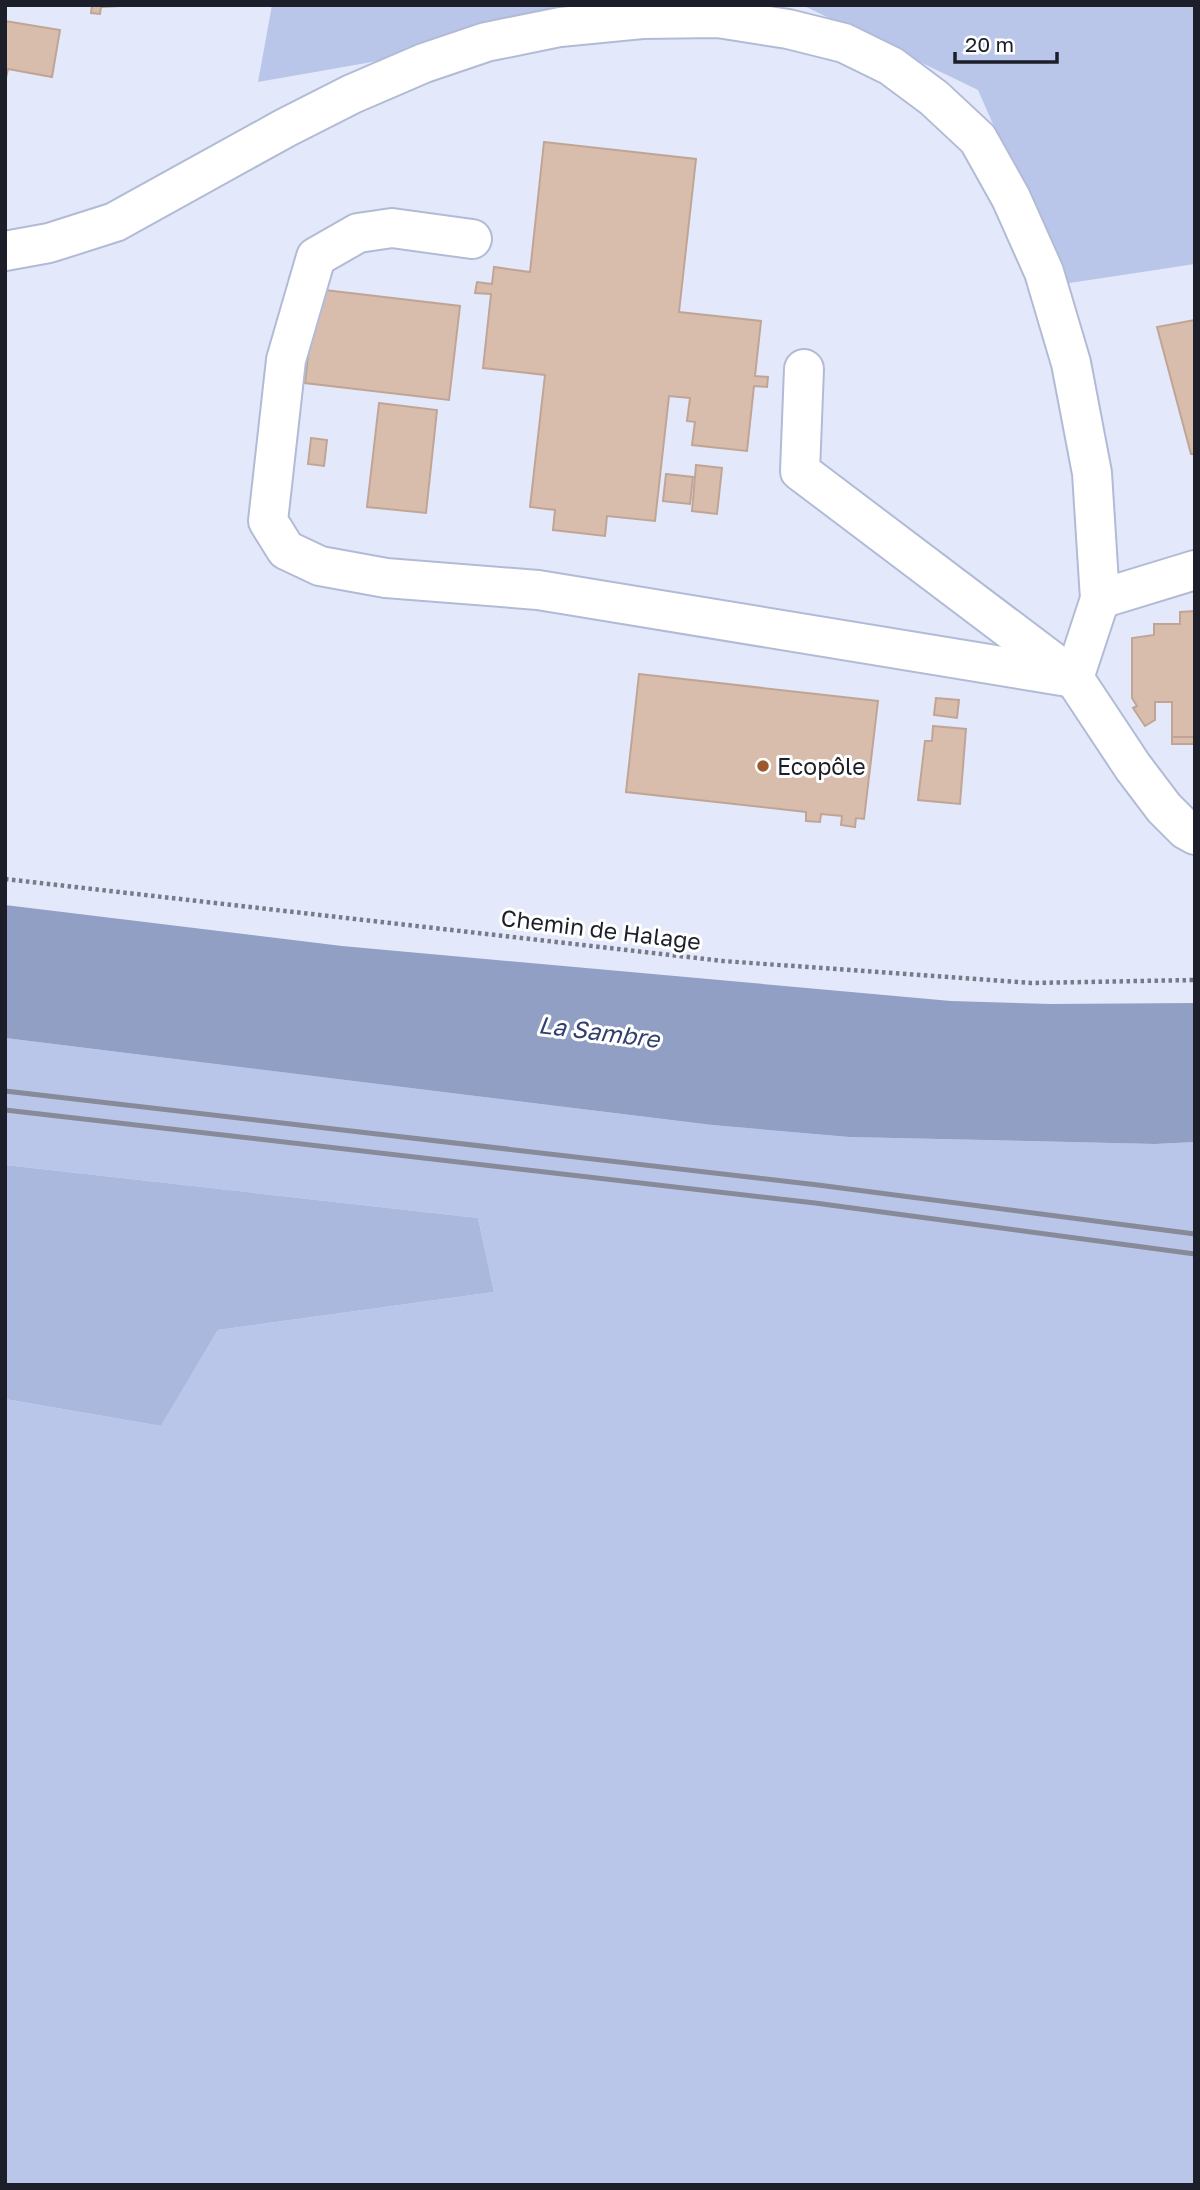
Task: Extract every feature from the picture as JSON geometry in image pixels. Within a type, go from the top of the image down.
[{"type":"street","points":[[5,251],[49,243],[115,222],[352,94],[486,42],[560,27],[642,19],[718,18],[788,29],[844,43],[891,66],[934,98],[978,139],[1011,198],[1044,272],[1071,363],[1091,473],[1100,599],[1073,678]]},
{"type":"street","points":[[472,239],[392,228],[358,233],[316,257],[286,360],[268,521],[286,550],[320,566],[386,578],[538,590],[1073,678]]},
{"type":"street","points":[[804,369],[800,471],[1073,678],[1164,808],[1186,830],[1195,835]]},
{"type":"street","points":[[1100,599],[1195,570]]},
{"type":"path","name":"Chemin de Halage","points":[[5,879],[723,961],[1031,983],[1195,980]]},
{"type":"shaded area","points":[[272,5],[675,5],[258,82]]},
{"type":"shaded area","points":[[802,5],[1195,5],[1195,264],[1063,284],[978,90]]},
{"type":"shaded area","points":[[5,1038],[712,1125],[849,1137],[1155,1144],[1195,1142],[1195,2185],[5,2185],[5,1399],[161,1426],[218,1330],[494,1292],[478,1218],[5,1165]]},
{"type":"shaded area","points":[[5,1165],[478,1218],[494,1292],[218,1330],[161,1426],[5,1399]]},
{"type":"water","name":"La Sambre","points":[[5,905],[342,946],[951,1001],[1050,1004],[1195,1003],[1195,1142],[1155,1144],[849,1137],[712,1125],[5,1038]]},
{"type":"building","points":[[92,5],[139,5],[101,7],[100,14],[91,13]]},
{"type":"building","points":[[5,21],[60,30],[52,77],[8,69],[5,82]]},
{"type":"building","points":[[544,142],[696,159],[679,312],[761,321],[755,376],[768,377],[767,387],[754,386],[747,451],[692,445],[695,422],[687,421],[690,398],[669,396],[655,521],[607,516],[605,536],[553,530],[555,510],[530,507],[545,375],[483,368],[491,294],[475,293],[477,282],[492,284],[494,267],[530,272]]},
{"type":"building","points":[[316,289],[460,306],[449,400],[305,383]]},
{"type":"building","points":[[1195,320],[1195,454],[1191,454],[1157,327]]},
{"type":"building","points":[[379,403],[437,410],[426,513],[367,507]]},
{"type":"building","points":[[311,438],[327,440],[324,466],[308,464]]},
{"type":"building","points":[[696,465],[722,468],[717,514],[692,511]]},
{"type":"building","points":[[666,474],[693,477],[690,504],[663,501]]},
{"type":"building","points":[[1195,611],[1195,737],[1172,737],[1172,702],[1155,702],[1155,720],[1145,726],[1133,708],[1137,706],[1132,698],[1132,638],[1154,635],[1154,624],[1180,624],[1180,612]]},
{"type":"building","points":[[639,674],[878,701],[864,819],[856,818],[855,827],[841,825],[842,816],[821,814],[820,822],[806,821],[806,812],[626,792]]},
{"type":"building","points":[[936,698],[959,700],[957,718],[934,715]]},
{"type":"building","points":[[933,726],[966,729],[960,804],[918,800],[925,741],[932,741]]},
{"type":"building","points":[[1172,737],[1195,737],[1195,744],[1172,744]]},
{"type":"railway","points":[[5,1091],[818,1185],[1195,1234]]},
{"type":"railway","points":[[5,1110],[815,1203],[1195,1254]]},
{"type":"place","name":"Ecopôle","points":[[763,766]]}]
